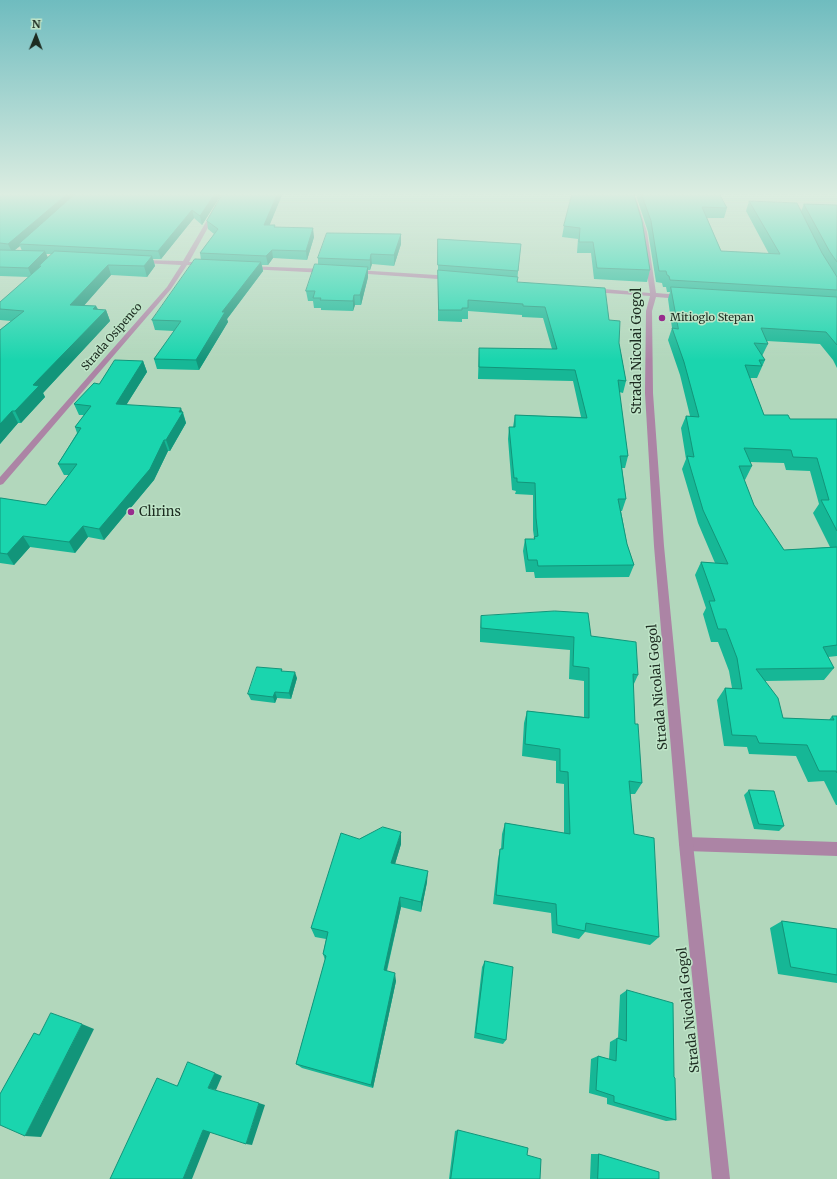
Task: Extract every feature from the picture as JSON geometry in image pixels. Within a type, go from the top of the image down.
[{"type":"street","name":"Strada Osipenco","points":[[0,482],[169,288],[192,250]]},
{"type":"street","name":"Strada Nicolai Gogol","points":[[647,250],[653,295],[649,311],[649,393],[659,546],[686,844],[721,1179]]},
{"type":"street","points":[[138,261],[208,264]]},
{"type":"street","points":[[239,266],[332,271]]},
{"type":"street","points":[[348,272],[458,279]]},
{"type":"street","points":[[582,289],[691,297]]},
{"type":"street","points":[[686,844],[837,850]]},
{"type":"building","points":[[0,250],[45,251],[28,268],[0,267]]},
{"type":"building","points":[[202,250],[272,250],[266,256],[200,253]]},
{"type":"building","points":[[273,250],[306,250],[306,251]]},
{"type":"building","points":[[321,250],[396,250],[394,255],[371,254],[370,260],[318,258]]},
{"type":"building","points":[[438,250],[520,250],[518,271],[438,265]]},
{"type":"building","points":[[594,250],[647,250],[650,270],[597,268]]},
{"type":"building","points":[[656,250],[721,250],[780,254],[778,250],[821,250],[837,277],[837,290],[670,280],[666,271],[659,271]]},
{"type":"building","points":[[829,250],[837,250],[837,262]]},
{"type":"building","points":[[55,251],[152,256],[144,266],[108,265],[70,305],[96,306],[93,309],[106,310],[33,385],[39,386],[0,424],[0,330],[24,311],[0,309],[0,302],[41,266],[39,266]]},
{"type":"building","points":[[195,259],[261,262],[222,312],[225,312],[196,360],[154,359],[181,321],[152,320]]},
{"type":"building","points":[[315,264],[368,267],[360,295],[354,295],[353,301],[320,300],[321,298],[313,298],[315,291],[306,291]]},
{"type":"building","points":[[438,270],[518,277],[517,282],[605,288],[609,320],[620,321],[619,343],[626,381],[618,380],[628,456],[620,456],[626,499],[618,499],[627,544],[634,565],[538,566],[537,560],[528,560],[525,539],[535,539],[534,537],[538,536],[535,483],[517,482],[517,478],[514,478],[509,427],[515,427],[515,415],[587,418],[575,370],[479,367],[479,348],[557,349],[545,307],[468,300],[468,308],[462,308],[462,310],[439,310]]},
{"type":"building","points":[[671,287],[837,297],[837,345],[826,332],[761,328],[768,344],[754,343],[765,360],[759,360],[762,366],[745,365],[764,415],[788,415],[790,419],[837,419],[837,531],[821,500],[829,500],[817,458],[793,457],[791,450],[744,448],[752,466],[739,466],[754,505],[784,550],[837,547],[837,645],[823,647],[834,668],[756,669],[778,698],[783,718],[834,720],[832,716],[837,716],[837,773],[836,771],[819,771],[807,745],[759,743],[756,736],[732,735],[725,688],[742,689],[737,658],[726,629],[718,629],[709,601],[715,601],[701,562],[728,564],[703,510],[687,456],[694,457],[686,416],[699,417],[684,362],[672,328],[678,329]]},
{"type":"building","points":[[115,360],[143,361],[116,404],[181,408],[179,412],[183,412],[166,440],[164,440],[150,469],[99,529],[83,526],[69,542],[23,536],[7,554],[0,553],[0,498],[46,505],[77,464],[58,464],[81,428],[75,427],[91,406],[74,404],[94,383],[99,384]]},
{"type":"building","points":[[555,611],[588,613],[591,636],[636,642],[638,675],[633,674],[635,724],[638,724],[642,783],[629,781],[634,834],[654,838],[659,937],[586,923],[585,931],[557,925],[556,904],[496,895],[500,849],[503,849],[505,823],[570,834],[568,772],[560,771],[560,749],[525,744],[527,711],[589,718],[589,668],[573,666],[574,637],[481,628],[481,616]]},
{"type":"building","points":[[257,667],[282,669],[281,671],[295,672],[289,693],[275,692],[273,697],[248,694]]},
{"type":"building","points":[[749,790],[774,791],[784,826],[759,824]]},
{"type":"building","points":[[383,827],[401,832],[391,863],[428,871],[421,902],[400,897],[384,970],[395,973],[371,1085],[296,1064],[326,956],[323,954],[328,932],[311,928],[341,833],[359,839]]},
{"type":"building","points":[[782,921],[837,929],[837,975],[791,967]]},
{"type":"building","points":[[485,961],[513,967],[506,1040],[476,1033]]},
{"type":"building","points":[[627,990],[673,1003],[676,1120],[614,1102],[614,1096],[596,1090],[598,1056],[616,1061],[617,1038],[626,1041]]},
{"type":"building","points":[[51,1013],[82,1024],[25,1136],[0,1125],[0,1094],[34,1033],[39,1035]]},
{"type":"building","points":[[188,1062],[215,1073],[208,1088],[259,1103],[246,1144],[203,1130],[183,1179],[110,1179],[157,1078],[177,1086]]},
{"type":"building","points":[[458,1130],[528,1148],[527,1155],[541,1159],[540,1179],[451,1179]]},
{"type":"building","points":[[599,1154],[659,1172],[659,1179],[598,1179]]},
{"type":"place","name":"Mitioglo Stepan","points":[[662,318]]},
{"type":"place","name":"Clirins","points":[[131,512]]}]
